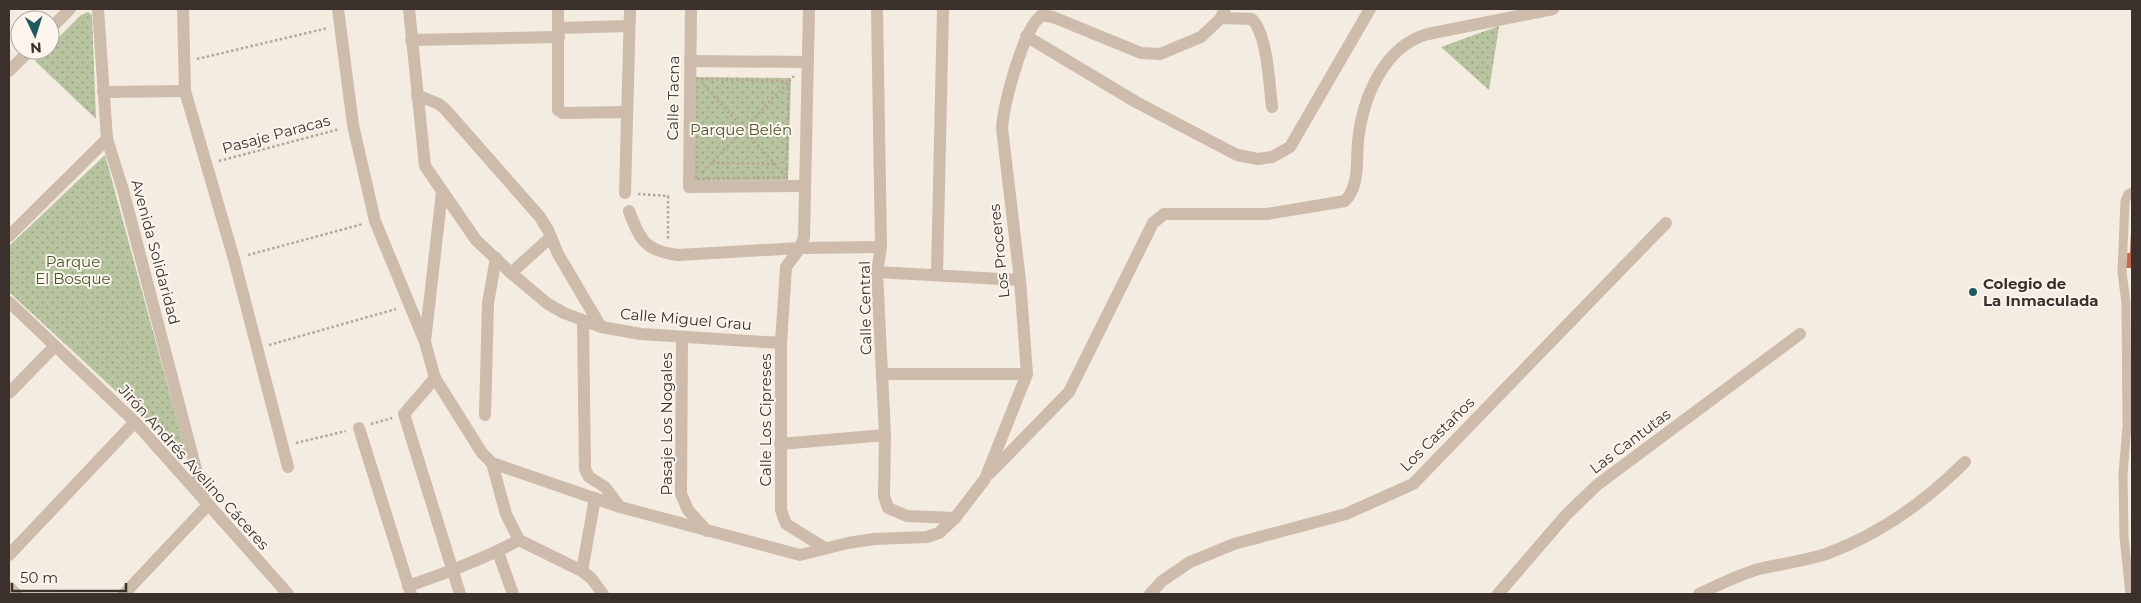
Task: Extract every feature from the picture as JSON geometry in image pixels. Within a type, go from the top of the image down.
[{"type":"street","points":[[60,19],[70,9]]},
{"type":"street","name":"Avenida Solidaridad","points":[[98,9],[108,139],[206,502]]},
{"type":"street","points":[[183,9],[185,92],[234,259],[288,467]]},
{"type":"street","points":[[338,9],[353,125],[374,221],[425,342],[434,378],[482,453],[492,463],[620,506],[708,531]]},
{"type":"street","name":"Calle Miguel Grau","points":[[409,9],[425,166],[476,240],[511,273],[548,304],[583,321],[601,327],[682,337],[781,344]]},
{"type":"street","points":[[558,9],[560,112],[627,112]]},
{"type":"street","points":[[625,193],[630,9]]},
{"type":"street","name":"Calle Tacna","points":[[691,9],[690,65],[693,183]]},
{"type":"street","name":"Calle Los Cipreses","points":[[809,9],[807,62],[795,183],[804,237],[800,248],[786,267],[781,344],[781,510],[786,524],[825,548]]},
{"type":"street","name":"Calle Central","points":[[877,9],[881,247],[877,272],[885,435],[884,496],[888,508],[907,516],[955,518]]},
{"type":"street","points":[[938,274],[943,9]]},
{"type":"street","points":[[1026,36],[1145,106],[1237,155],[1258,159],[1277,155],[1290,147],[1370,9]]},
{"type":"street","points":[[985,479],[1069,392],[1153,223],[1158,218],[1164,214],[1267,214],[1345,201],[1352,194],[1356,177],[1358,140],[1367,100],[1389,59],[1405,44],[1415,37],[1553,9]]},
{"type":"street","name":"Los Proceres","points":[[708,531],[800,555],[825,548],[874,539],[927,537],[939,533],[955,518],[985,479],[1027,374],[1020,280],[1002,128],[1004,110],[1026,36],[1040,12],[1141,53],[1160,54],[1201,37],[1223,13]]},
{"type":"street","points":[[1223,13],[1252,19],[1256,23],[1265,54],[1272,107]]},
{"type":"street","points":[[411,40],[559,33],[629,26]]},
{"type":"street","points":[[9,71],[20,60]]},
{"type":"street","points":[[690,65],[807,62]]},
{"type":"street","points":[[103,92],[185,92]]},
{"type":"street","points":[[418,95],[439,104],[446,110],[540,217],[558,254],[601,327]]},
{"type":"street","points":[[9,236],[108,139]]},
{"type":"street","points":[[693,183],[795,183]]},
{"type":"street","points":[[425,342],[442,192]]},
{"type":"street","points":[[629,211],[638,235],[649,248],[660,253],[704,254],[800,248],[881,247]]},
{"type":"street","name":"Los Castaños","points":[[1150,594],[1162,581],[1190,562],[1234,544],[1346,514],[1413,484],[1666,224]]},
{"type":"street","points":[[511,273],[551,237]]},
{"type":"street","points":[[485,415],[488,303],[496,258]]},
{"type":"street","points":[[877,272],[1020,280]]},
{"type":"street","name":"Jirón Andrés Avelino Cáceres","points":[[9,302],[135,422],[283,592]]},
{"type":"street","points":[[583,321],[585,469],[589,477],[605,487],[620,506]]},
{"type":"street","name":"Las Cantutas","points":[[1498,594],[1566,515],[1597,485],[1800,334]]},
{"type":"street","name":"Pasaje Los Nogales","points":[[682,337],[681,494],[688,510],[708,531]]},
{"type":"street","points":[[9,394],[55,346]]},
{"type":"street","points":[[882,374],[1027,374]]},
{"type":"street","points":[[434,378],[404,414],[460,594]]},
{"type":"street","points":[[9,555],[135,422]]},
{"type":"street","points":[[359,428],[410,590],[498,552],[519,540]]},
{"type":"street","points":[[780,444],[885,435]]},
{"type":"street","points":[[1699,594],[1728,580],[1757,570],[1825,554],[1860,538],[1894,519],[1937,490],[1965,462]]},
{"type":"street","points":[[492,463],[509,522],[519,540],[582,571],[591,578],[603,594]]},
{"type":"street","points":[[582,571],[595,498]]},
{"type":"street","points":[[124,594],[206,502]]},
{"type":"street","points":[[498,552],[513,594]]},
{"type":"street","points":[[9,587],[16,594]]},
{"type":"lane","points":[[2130,594],[2130,569],[2124,536],[2123,474],[2127,426],[2126,303],[2122,272],[2124,201],[2128,194],[2132,192]]},
{"type":"path","points":[[183,62],[340,25]]},
{"type":"path","points":[[693,183],[807,62]]},
{"type":"path","points":[[690,65],[700,79],[775,164],[795,183]]},
{"type":"path","points":[[693,183],[696,79],[789,81]]},
{"type":"path","points":[[789,81],[795,183]]},
{"type":"path","name":"Pasaje Paracas","points":[[206,165],[353,125]]},
{"type":"path","points":[[711,163],[775,164]]},
{"type":"path","points":[[693,183],[795,183]]},
{"type":"path","points":[[625,193],[668,196],[668,239],[676,241]]},
{"type":"path","points":[[234,259],[374,221]]},
{"type":"path","points":[[258,349],[410,305]]},
{"type":"path","points":[[282,446],[359,428],[404,414]]},
{"type":"green space","points":[[88,12],[92,15],[96,119],[35,61],[60,60],[60,36],[81,15]]},
{"type":"green space","points":[[1499,27],[1489,90],[1441,47]]},
{"type":"green space","name":"Parque Belén","points":[[693,77],[791,78],[788,180],[694,181]]},
{"type":"green space","name":"Parque El Bosque","points":[[105,155],[187,457],[9,292],[9,246]]},
{"type":"building","points":[[2131,233],[2132,268],[2125,268],[2126,253],[2130,253]]},
{"type":"place","name":"Colegio de La Inmaculada","points":[[1973,292]]}]
